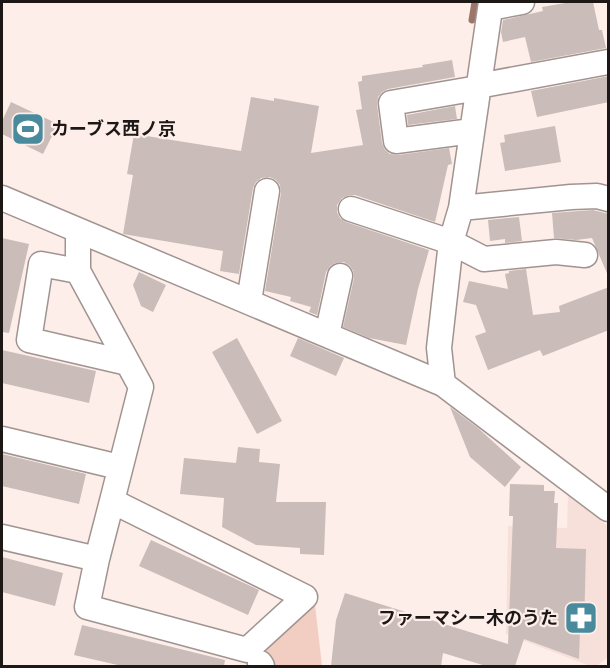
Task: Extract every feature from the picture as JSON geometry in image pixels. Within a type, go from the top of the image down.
[{"type":"street","points":[[443,384],[439,348],[451,242],[461,208],[491,5],[522,2]]},
{"type":"street","points":[[472,130],[396,141],[391,103],[609,62]]},
{"type":"street","points":[[249,301],[267,191]]},
{"type":"street","points":[[461,208],[571,197],[597,196],[609,200]]},
{"type":"street","points":[[2,198],[443,384],[609,509]]},
{"type":"street","points":[[351,209],[451,242],[484,259],[556,252],[585,255]]},
{"type":"street","points":[[78,230],[78,271],[141,387],[119,467],[87,607],[246,650],[305,597],[112,501]]},
{"type":"street","points":[[78,271],[41,264],[29,340],[128,363]]},
{"type":"street","points":[[327,335],[340,276]]},
{"type":"street","points":[[2,439],[119,467]]},
{"type":"street","points":[[2,537],[97,560]]},
{"type":"shaded area","points":[[568,495],[608,526],[608,657],[597,666],[590,666],[506,634],[508,526],[567,528]]},
{"type":"shaded area","points":[[315,605],[322,666],[275,666],[264,645]]},
{"type":"building","points":[[571,2],[593,2],[599,30],[602,30],[606,48],[531,62],[525,37],[503,42],[501,32],[503,20],[543,11],[542,7]]},
{"type":"building","points":[[452,60],[455,77],[388,89],[378,97],[377,104],[382,143],[390,154],[398,155],[449,148],[452,164],[448,165],[435,222],[355,195],[342,198],[337,205],[340,218],[346,222],[429,250],[406,345],[369,338],[343,327],[354,278],[350,266],[344,262],[335,263],[326,272],[317,315],[309,312],[311,307],[290,301],[291,297],[265,291],[281,193],[280,185],[270,177],[261,178],[253,188],[239,274],[220,271],[223,251],[123,234],[133,175],[127,174],[134,134],[241,151],[251,97],[274,101],[274,98],[319,106],[311,153],[363,145],[356,110],[362,109],[358,82],[362,81],[362,76],[423,67],[422,65]]},
{"type":"building","points":[[609,76],[609,102],[537,117],[531,91]]},
{"type":"building","name":"カーブス西ノ京","points":[[11,102],[58,124],[43,154],[2,134],[2,121]]},
{"type":"building","points":[[455,106],[457,119],[408,125],[407,115]]},
{"type":"building","points":[[555,126],[561,162],[505,171],[500,143],[505,142],[504,135]]},
{"type":"building","points":[[593,210],[609,214],[609,278],[592,238],[576,240],[554,238],[552,213]]},
{"type":"building","points":[[519,217],[522,241],[505,243],[505,239],[490,241],[488,220]]},
{"type":"building","points":[[2,238],[29,244],[9,333],[2,332]]},
{"type":"building","points":[[526,269],[533,315],[560,312],[559,306],[609,287],[609,330],[543,356],[540,350],[488,370],[475,336],[486,332],[476,305],[463,302],[469,281],[508,289],[505,274],[509,271]]},
{"type":"building","points":[[139,272],[166,285],[153,312],[141,306],[133,285]]},
{"type":"building","points":[[237,338],[282,421],[257,434],[212,352]]},
{"type":"building","points":[[298,338],[344,358],[336,376],[290,356]]},
{"type":"building","points":[[2,350],[96,371],[89,403],[2,383]]},
{"type":"building","points":[[450,407],[478,428],[521,467],[505,487],[470,457]]},
{"type":"building","points":[[238,447],[260,449],[259,462],[280,464],[276,502],[326,502],[324,555],[300,554],[300,548],[256,545],[222,527],[224,498],[180,494],[184,458],[236,463]]},
{"type":"building","points":[[2,454],[86,474],[79,504],[2,486]]},
{"type":"building","points":[[510,484],[544,485],[544,491],[555,491],[554,503],[558,503],[556,548],[586,549],[584,630],[580,630],[579,659],[524,639],[515,666],[486,666],[443,653],[441,666],[331,666],[336,620],[345,593],[508,644],[513,516],[509,516]]},
{"type":"building","points":[[151,540],[259,590],[248,615],[139,566]]},
{"type":"building","points":[[2,557],[63,573],[55,606],[2,592]]},
{"type":"building","points":[[82,625],[225,660],[224,666],[122,666],[74,655]]},
{"type":"waterway","points":[[472,20],[475,2]]},
{"type":"place","name":"カーブス西ノ京","points":[[28,129]]},
{"type":"place","name":"ファーマシー木のうた","points":[[581,618]]}]
